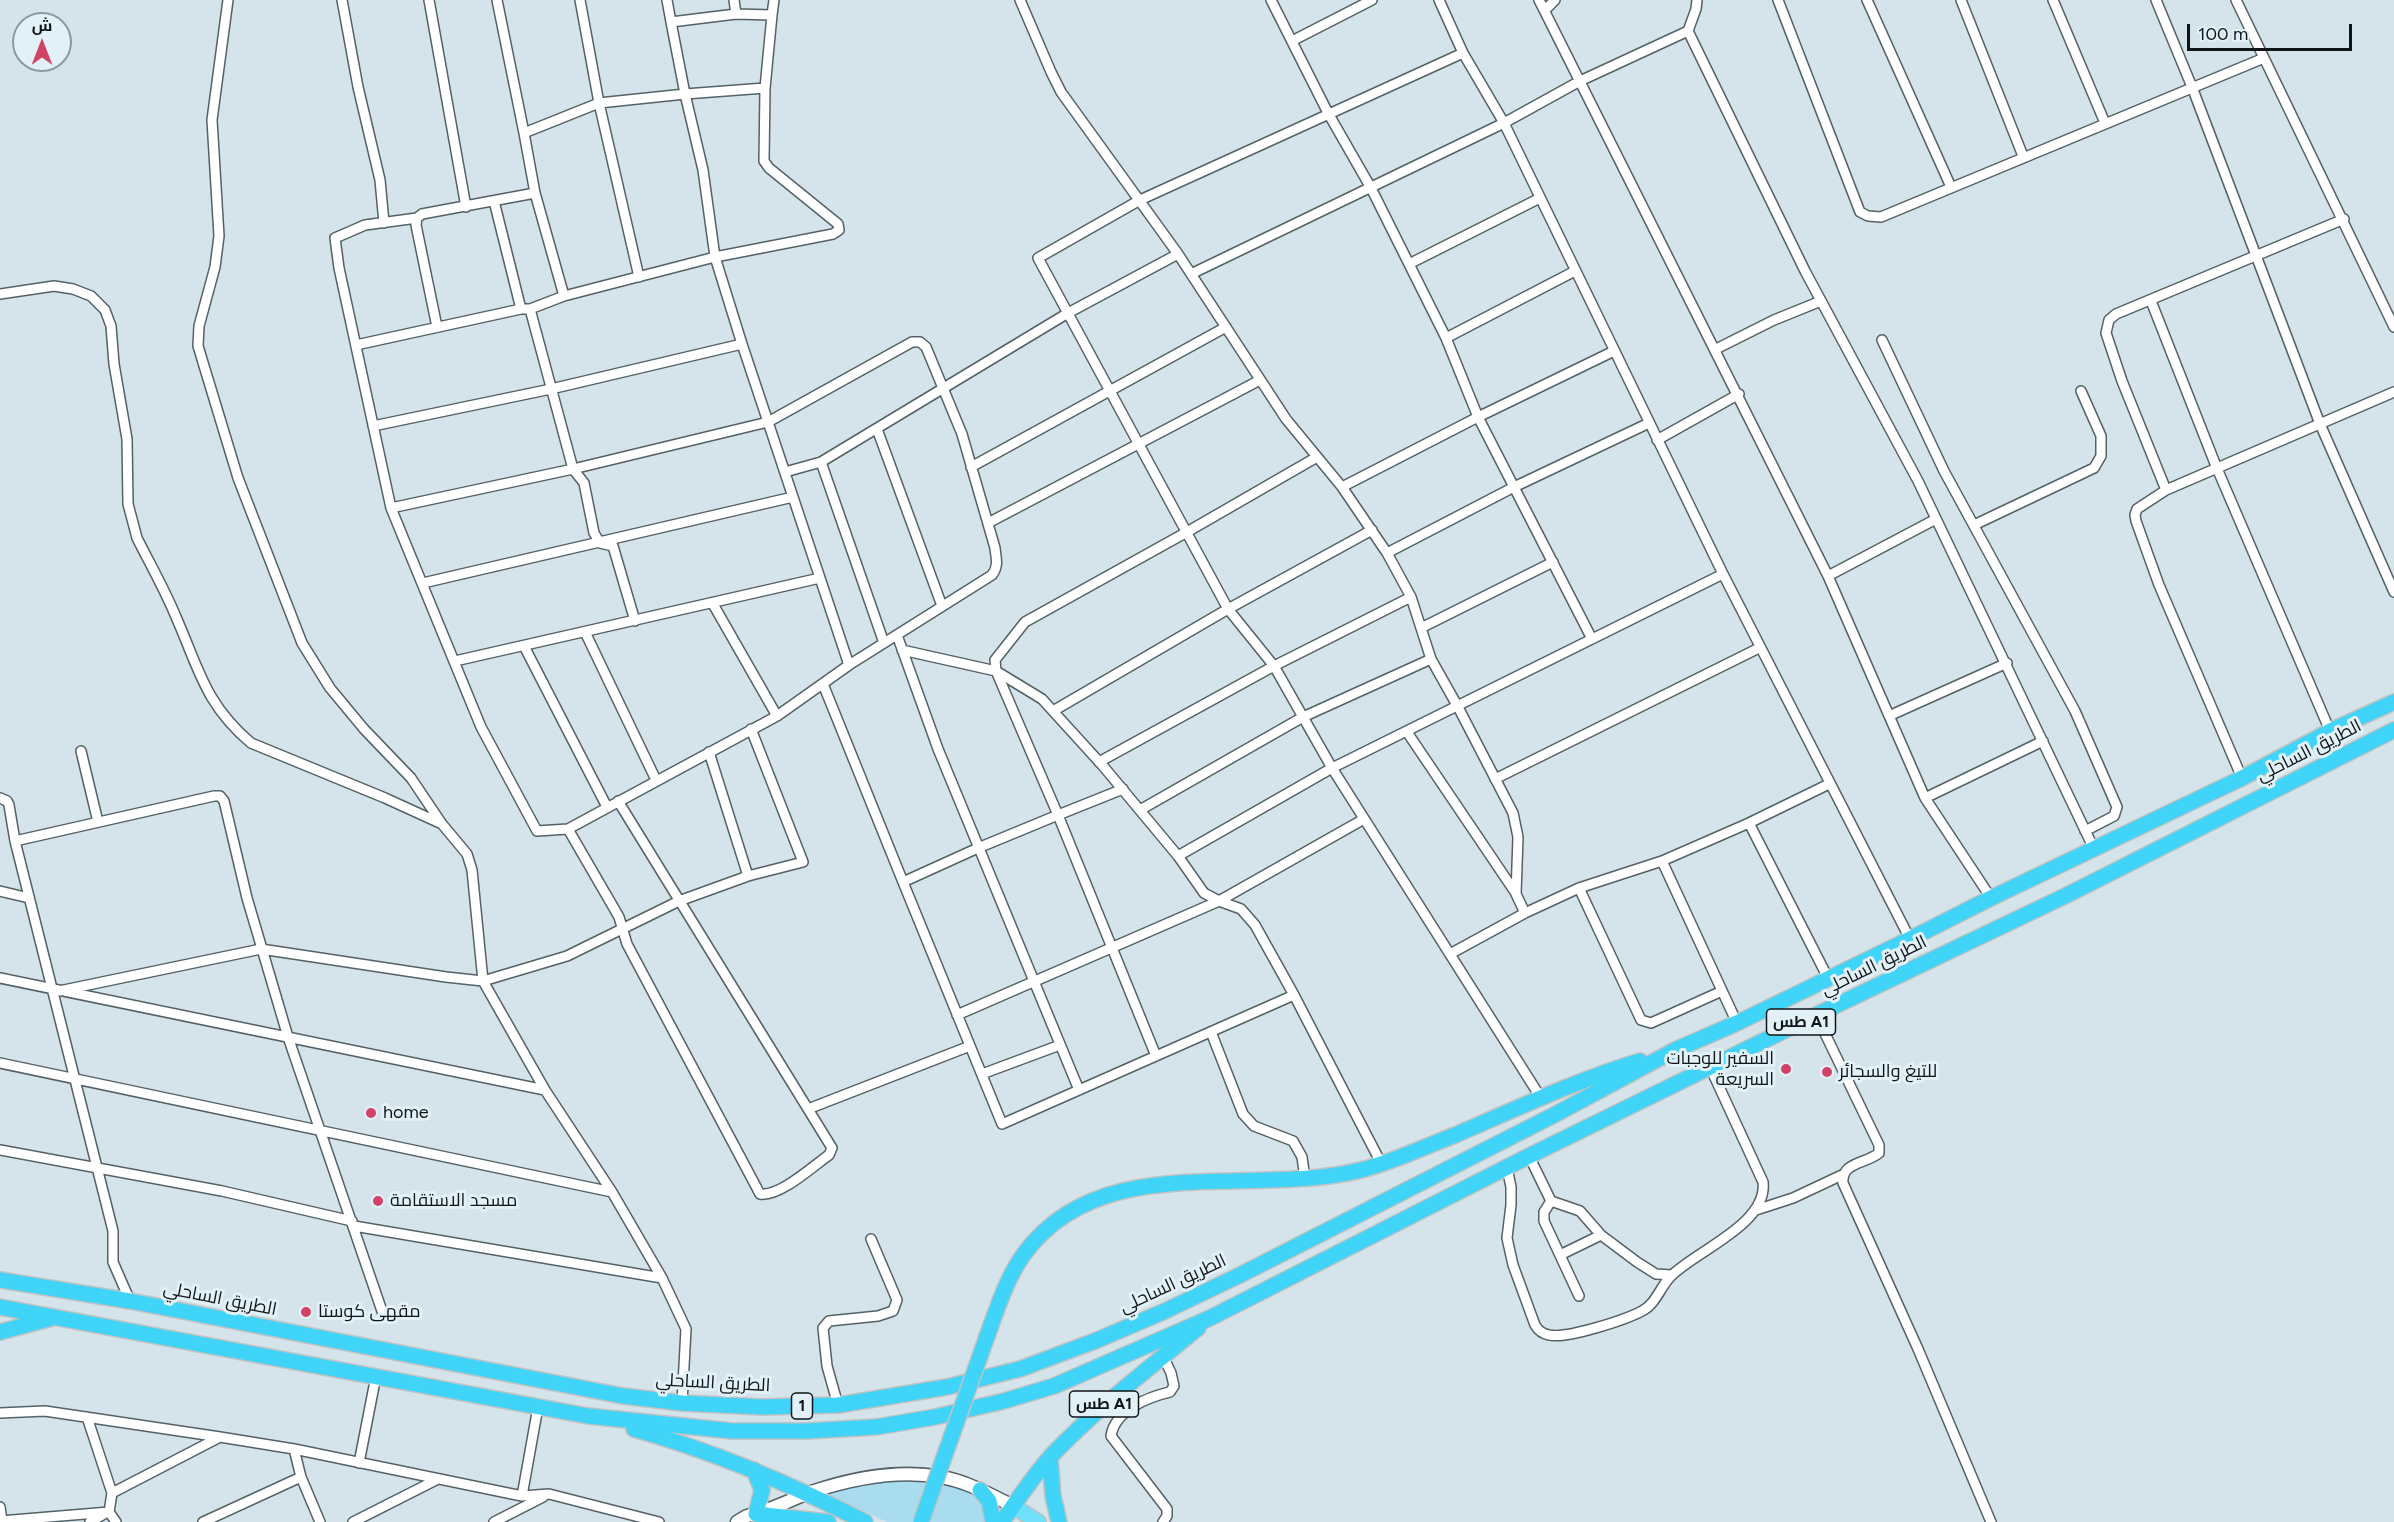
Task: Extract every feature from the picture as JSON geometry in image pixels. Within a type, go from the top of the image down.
[{"type":"highway","name":"الطريق الساحلي","points":[[0,1280],[130,1301],[624,1396],[682,1403],[762,1407],[838,1404],[947,1387],[1020,1369],[1095,1341],[1165,1311],[1554,1115],[1675,1050],[1737,1023],[2394,702]]},
{"type":"highway","name":"الطريق الساحلي","points":[[0,1307],[588,1416],[732,1431],[807,1431],[876,1427],[935,1417],[1004,1401],[1054,1386],[1210,1318],[1529,1156],[2065,896],[2394,730]]},
{"type":"highway","points":[[921,1522],[1004,1290],[1024,1254],[1051,1226],[1081,1207],[1110,1194],[1173,1182],[1305,1179],[1361,1170],[1418,1150],[1618,1068],[1675,1050]]},
{"type":"highway","points":[[0,1332],[56,1317]]},
{"type":"highway","name":"الطريق الساحلي","points":[[1002,1522],[1050,1457],[1098,1410],[1210,1318]]},
{"type":"highway","points":[[588,1416],[708,1452],[809,1493],[866,1522]]},
{"type":"highway","points":[[1050,1457],[1053,1496],[1059,1522]]},
{"type":"highway","points":[[754,1470],[762,1490],[747,1519],[828,1522]]},
{"type":"highway","points":[[980,1490],[992,1508],[993,1522]]},
{"type":"main road","points":[[1013,1506],[1038,1522]]},
{"type":"street","points":[[228,0],[212,120],[219,236],[215,267],[199,326],[198,346],[238,478],[302,643],[330,688],[364,729],[411,778],[442,824],[467,854],[472,870],[483,981],[546,1090],[612,1192],[662,1278],[686,1329],[682,1403]]},
{"type":"street","points":[[342,0],[358,87],[380,180],[384,223]]},
{"type":"street","points":[[429,0],[466,207]]},
{"type":"street","points":[[497,0],[535,193],[564,296]]},
{"type":"street","points":[[580,0],[599,103],[639,277]]},
{"type":"street","points":[[667,0],[685,94],[703,170],[715,257],[849,665]]},
{"type":"street","points":[[734,0],[736,14]]},
{"type":"street","points":[[356,345],[526,309],[564,296],[715,257],[832,234],[839,230],[838,224],[769,168],[764,161],[765,88],[774,0]]},
{"type":"street","points":[[1020,0],[1061,92],[1178,254],[1286,419],[1342,488],[1387,553],[1411,597],[1431,659],[1513,813],[1518,837],[1516,894]]},
{"type":"street","points":[[1271,0],[1328,113],[1371,188],[1446,338],[1478,417],[1592,639]]},
{"type":"street","points":[[1292,41],[1372,0]]},
{"type":"street","points":[[1439,0],[1463,53],[1504,123],[1759,648],[1910,939]]},
{"type":"street","points":[[1539,0],[1828,576],[1891,715],[1925,798],[1991,898]]},
{"type":"street","points":[[1545,10],[1555,0]]},
{"type":"street","points":[[1191,274],[1504,123],[1580,81],[1688,31],[1697,0]]},
{"type":"street","points":[[1778,0],[1860,212],[1868,216],[1881,217],[2264,58]]},
{"type":"street","points":[[1868,0],[1951,187]]},
{"type":"street","points":[[1961,0],[2024,156]]},
{"type":"street","points":[[2053,0],[2105,123]]},
{"type":"street","points":[[2156,0],[2192,87],[2320,424],[2394,592]]},
{"type":"street","points":[[2236,0],[2344,219],[2394,327]]},
{"type":"street","points":[[671,22],[736,14],[772,15]]},
{"type":"street","points":[[1688,31],[1821,301],[1918,481],[2094,849]]},
{"type":"street","points":[[1463,53],[1140,200],[1038,258],[1228,609],[1274,666],[1332,768],[1541,1098]]},
{"type":"street","points":[[524,133],[599,103],[765,88]]},
{"type":"street","points":[[391,508],[573,469],[768,422],[912,342],[920,342],[926,347],[962,434],[995,548],[996,570],[992,575],[849,665],[777,716],[568,829],[537,831],[481,727],[391,508],[339,268],[336,238],[365,225],[417,218],[422,214],[535,193]]},
{"type":"street","points":[[1409,264],[1540,198]]},
{"type":"street","points":[[494,201],[573,469],[584,483],[594,533],[600,543],[613,546],[635,621]]},
{"type":"street","points":[[417,218],[416,225],[437,327]]},
{"type":"street","points":[[2166,490],[2121,381],[2106,333],[2109,320],[2116,314],[2344,219]]},
{"type":"street","points":[[785,472],[820,462],[1068,313],[1178,254]]},
{"type":"street","points":[[1446,338],[1575,271]]},
{"type":"street","points":[[0,294],[54,286],[73,289],[91,296],[105,310],[111,326],[114,364],[128,439],[128,504],[133,525],[137,538],[176,615],[206,690],[219,711],[251,743],[442,824]]},
{"type":"street","points":[[1716,349],[1821,301]]},
{"type":"street","points":[[2151,301],[2216,466],[2330,732]]},
{"type":"street","points":[[971,467],[1226,327]]},
{"type":"street","points":[[1882,340],[1944,471],[2075,711],[2117,807],[2114,816],[2085,831]]},
{"type":"street","points":[[374,426],[551,389],[742,344]]},
{"type":"street","points":[[1342,488],[1478,417],[1614,351]]},
{"type":"street","points":[[988,523],[1260,380]]},
{"type":"street","points":[[1974,525],[2094,468],[2101,456],[2101,436],[2081,391]]},
{"type":"street","points":[[2242,778],[2160,585],[2136,521],[2137,509],[2166,490],[2216,466],[2394,392]]},
{"type":"street","points":[[1657,440],[1738,394]]},
{"type":"street","points":[[1387,553],[1514,487],[1649,423]]},
{"type":"street","points":[[877,429],[942,606]]},
{"type":"street","points":[[1156,1056],[1058,815],[996,671],[995,660],[1025,622],[1317,457]]},
{"type":"street","points":[[820,462],[884,643]]},
{"type":"street","points":[[423,583],[793,497]]},
{"type":"street","points":[[1828,576],[1936,519]]},
{"type":"street","points":[[1053,711],[1228,609],[1372,530]]},
{"type":"street","points":[[1421,628],[1553,562]]},
{"type":"street","points":[[1178,856],[1332,768],[1723,574]]},
{"type":"street","points":[[455,661],[820,579]]},
{"type":"street","points":[[1099,762],[1274,666],[1411,597]]},
{"type":"street","points":[[713,604],[777,716]]},
{"type":"street","points":[[585,632],[656,780]]},
{"type":"street","points":[[897,635],[938,749],[1079,1090]]},
{"type":"street","points":[[524,646],[607,807]]},
{"type":"street","points":[[1495,779],[1759,648]]},
{"type":"street","points":[[902,650],[996,671],[1042,699],[1123,789],[1178,856],[1204,893],[1241,909],[1255,925],[1294,995],[1381,1163]]},
{"type":"street","points":[[1140,810],[1303,717],[1431,659]]},
{"type":"street","points":[[1891,715],[2007,663]]},
{"type":"street","points":[[823,684],[1002,1124],[1294,995]]},
{"type":"street","points":[[56,990],[261,949],[483,981],[567,956],[679,901],[748,876],[803,862],[751,729]]},
{"type":"street","points":[[1407,732],[1516,894],[1525,913]]},
{"type":"street","points":[[1925,798],[2043,741]]},
{"type":"street","points":[[81,751],[98,822]]},
{"type":"street","points":[[709,752],[748,876]]},
{"type":"street","points":[[1450,954],[1525,913],[1580,888],[1662,861],[1749,823],[1829,784]]},
{"type":"street","points":[[903,882],[978,848],[1123,789]]},
{"type":"street","points":[[15,841],[214,796],[220,796],[224,801],[261,949],[288,1036],[383,1314]]},
{"type":"street","points":[[0,798],[9,805],[15,841],[56,990],[96,1167],[113,1231],[113,1262],[130,1301]]},
{"type":"street","points":[[568,829],[619,917],[627,944],[760,1194],[767,1195],[780,1190],[829,1155],[832,1148],[618,801]]},
{"type":"street","points":[[957,1015],[1219,901],[1364,819]]},
{"type":"street","points":[[1749,823],[1828,978]]},
{"type":"street","points":[[1662,861],[1737,1023]]},
{"type":"street","points":[[1580,888],[1641,1020],[1651,1023],[1722,991]]},
{"type":"street","points":[[0,891],[29,898]]},
{"type":"street","points":[[0,978],[546,1090]]},
{"type":"street","points":[[1756,1210],[1793,1198],[1842,1175],[1846,1169],[1875,1157],[1879,1153],[1879,1145],[1816,1015]]},
{"type":"street","points":[[1211,1032],[1243,1114],[1254,1126],[1293,1141],[1302,1157],[1305,1179]]},
{"type":"street","points":[[982,1074],[1060,1045]]},
{"type":"street","points":[[808,1109],[970,1046]]},
{"type":"street","points":[[0,1064],[612,1192]]},
{"type":"street","points":[[1507,1168],[1511,1187],[1507,1229],[1508,1248],[1534,1325],[1539,1331],[1549,1335],[1565,1335],[1604,1326],[1641,1312],[1653,1302],[1659,1290],[1672,1275],[1749,1218],[1763,1198],[1763,1182],[1710,1067]]},
{"type":"street","points":[[0,1150],[222,1191],[353,1224],[662,1278]]},
{"type":"street","points":[[1529,1156],[1551,1202],[1580,1211],[1601,1235],[1637,1263],[1656,1274],[1672,1275]]},
{"type":"street","points":[[1842,1175],[1843,1183],[1918,1349],[1991,1522]]},
{"type":"street","points":[[1551,1202],[1544,1212],[1544,1221],[1579,1296]]},
{"type":"street","points":[[1560,1255],[1601,1235]]},
{"type":"street","points":[[838,1404],[827,1366],[823,1328],[829,1321],[878,1316],[893,1311],[897,1300],[871,1239]]},
{"type":"street","points":[[1163,1356],[1174,1386],[1170,1392],[1150,1396],[1127,1411],[1112,1430],[1111,1436],[1167,1509],[1167,1516],[1163,1522]]},
{"type":"street","points":[[359,1463],[376,1376]]},
{"type":"street","points":[[522,1496],[538,1407]]},
{"type":"street","points":[[0,1413],[45,1411],[294,1449],[522,1496],[549,1494],[659,1522]]},
{"type":"street","points":[[87,1417],[112,1493],[109,1512],[116,1522]]},
{"type":"street","points":[[112,1493],[220,1437]]},
{"type":"street","points":[[294,1449],[301,1477],[320,1522]]},
{"type":"street","points":[[747,1519],[840,1482],[875,1475],[913,1474],[943,1477],[980,1490],[1013,1506]]},
{"type":"street","points":[[203,1522],[301,1477]]},
{"type":"street","points":[[353,1522],[438,1479]]},
{"type":"street","points":[[494,1522],[549,1494]]},
{"type":"street","points":[[0,1507],[1,1521],[109,1512]]},
{"type":"street","points":[[90,1522],[109,1512]]},
{"type":"shaded area","points":[[937,1481],[968,1489],[982,1503],[985,1522],[887,1522],[827,1494],[827,1491],[857,1482]]},
{"type":"place","name":"السفير للوجبات السريعة","points":[[1786,1069]]},
{"type":"place","name":"للتيغ والسجائر","points":[[1827,1072]]},
{"type":"place","name":"home","points":[[371,1113]]},
{"type":"place","name":"مسجد الاستقامة","points":[[378,1201]]},
{"type":"place","name":"مقهى كوستا","points":[[306,1312]]}]
